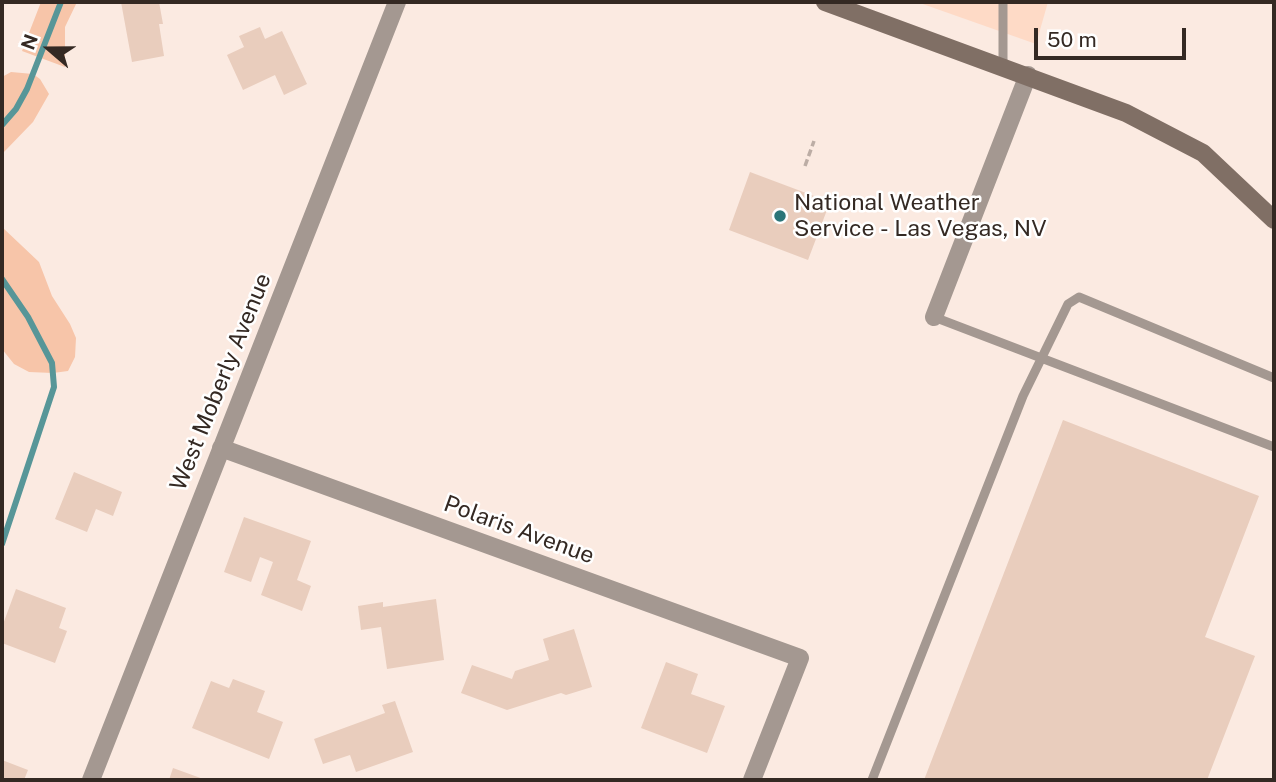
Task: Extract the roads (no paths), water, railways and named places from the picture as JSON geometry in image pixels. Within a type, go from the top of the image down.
[{"type":"main road","points":[[825,2],[1126,113],[1202,153],[1274,220]]},
{"type":"street","name":"West Moberly Avenue","points":[[91,780],[397,2]]},
{"type":"street","points":[[934,317],[1028,75]]},
{"type":"street","name":"Polaris Avenue","points":[[221,448],[800,658],[752,780]]},
{"type":"lane","points":[[1003,2],[1003,66]]},
{"type":"lane","points":[[872,780],[1023,396],[1068,304],[1079,297],[1274,377]]},
{"type":"lane","points":[[934,317],[1274,447]]},
{"type":"waterway","points":[[2,125],[16,109],[27,89],[61,2]]},
{"type":"waterway","points":[[2,279],[28,317],[52,363],[54,387],[2,544]]},
{"type":"place","name":"National Weather Service - Las Vegas, NV","points":[[780,216]]}]
